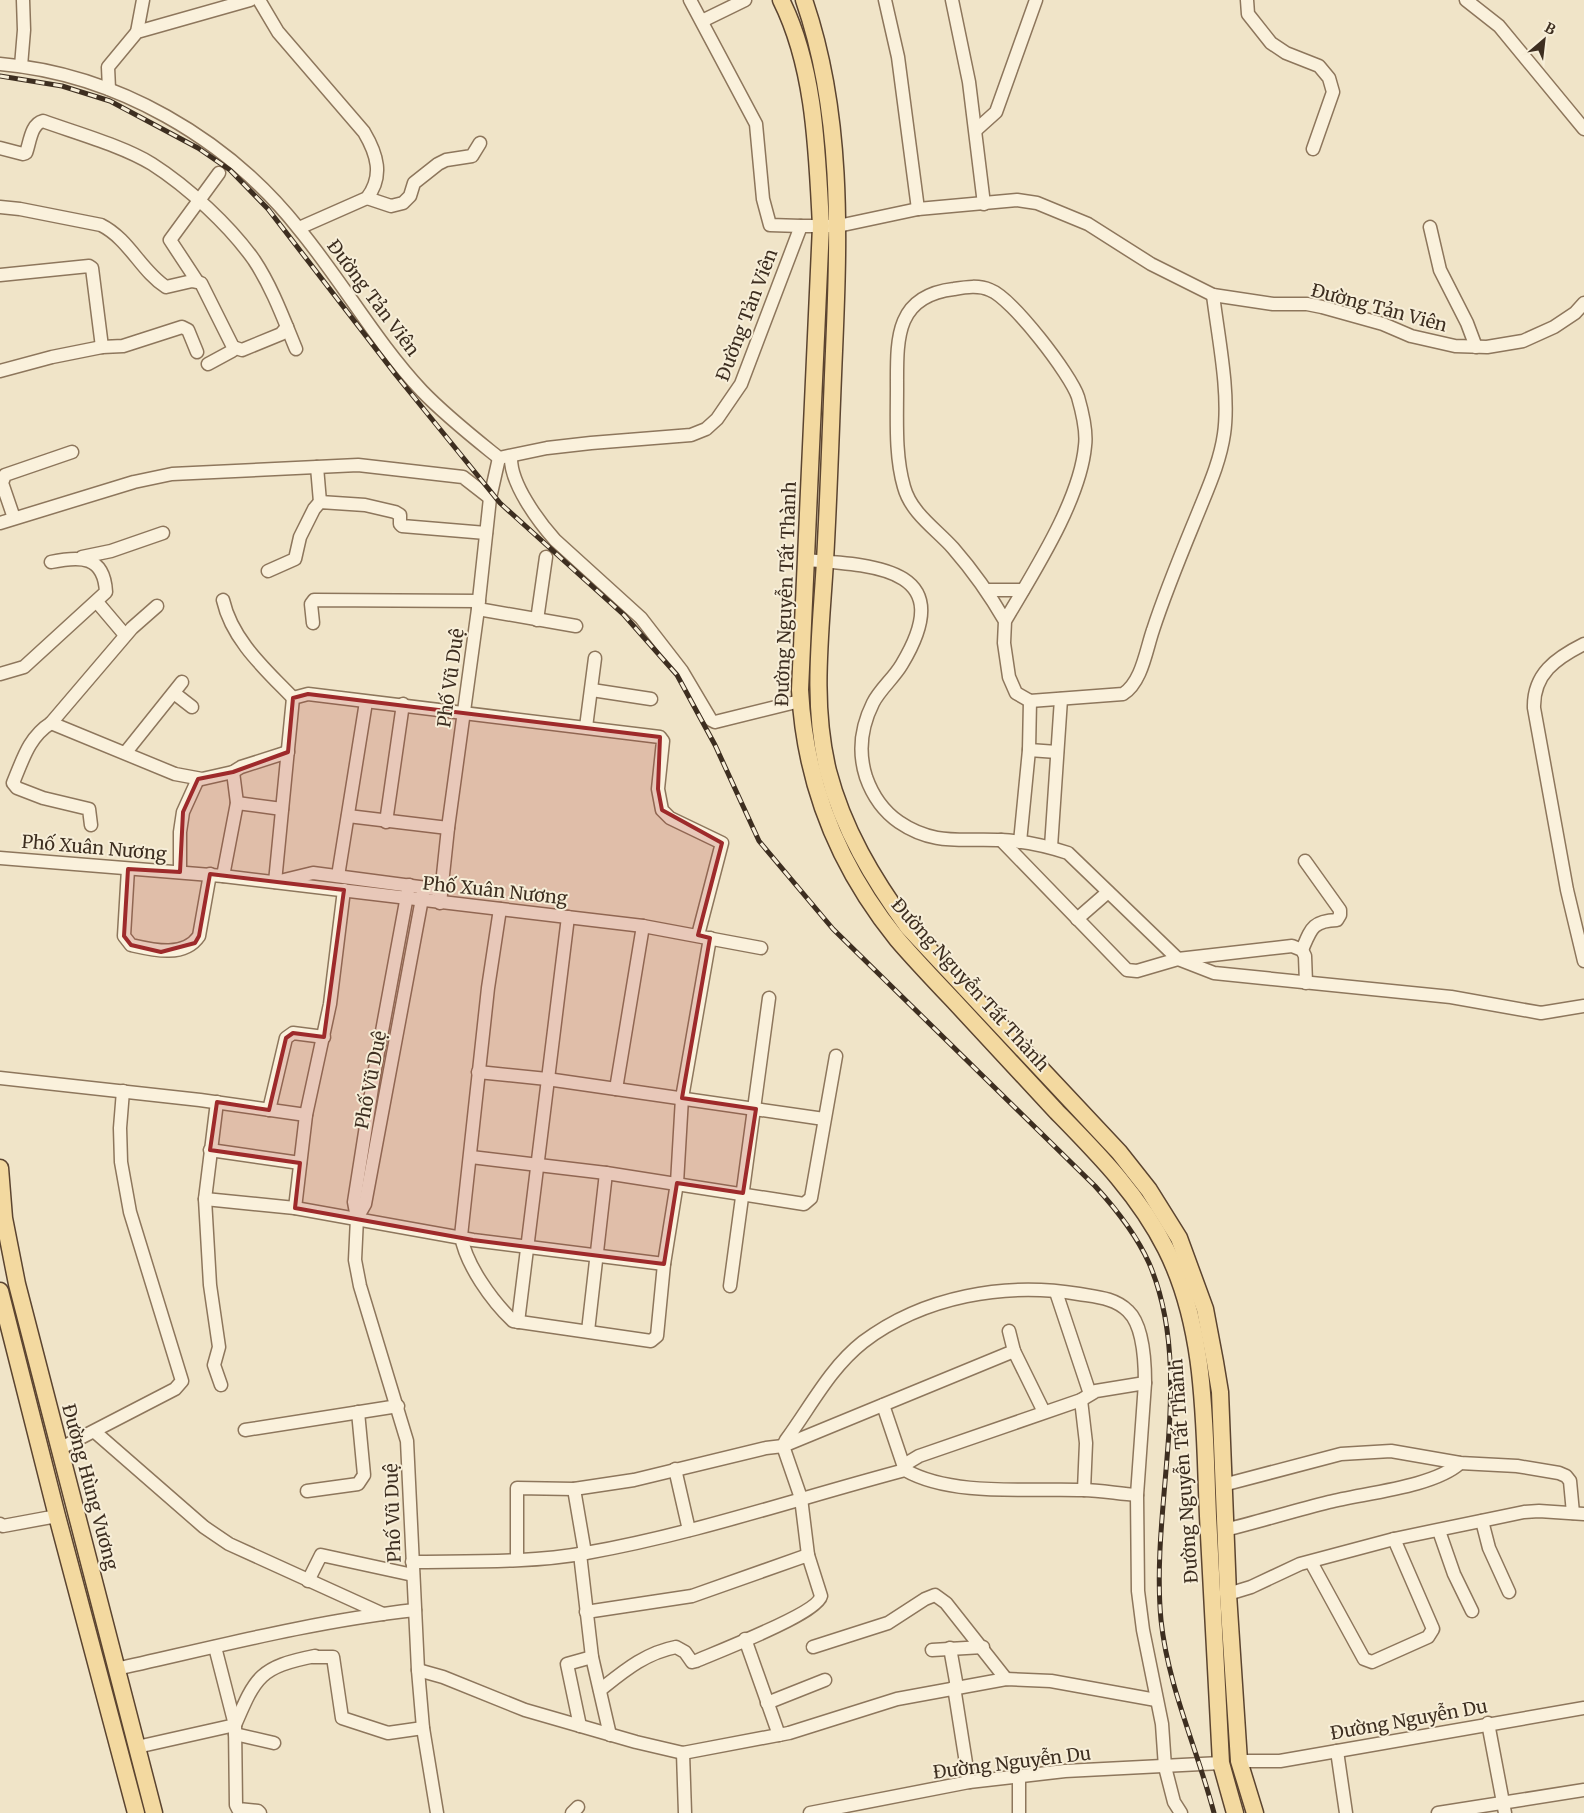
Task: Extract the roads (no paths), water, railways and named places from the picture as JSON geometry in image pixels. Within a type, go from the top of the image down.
[{"type":"main road","name":"Đường Nguyễn Tất Thành","points":[[781,0],[791,25],[806,75],[818,165],[821,226],[800,701],[802,725],[811,774],[822,809],[837,845],[871,904],[898,940],[1106,1162],[1136,1199],[1166,1249],[1188,1312],[1201,1383],[1220,1595],[1239,1761],[1255,1813]]},
{"type":"main road","name":"Đường Nguyễn Tất Thành","points":[[804,0],[818,46],[825,81],[836,164],[838,226],[825,562],[818,670],[821,734],[838,807],[858,850],[886,898],[930,951],[1120,1152],[1149,1190],[1179,1238],[1197,1285],[1220,1392],[1225,1530],[1220,1595],[1221,1763],[1235,1813]]},
{"type":"main road","points":[[871,904],[886,898]]},
{"type":"main road","name":"Đường Hùng Vương","points":[[0,1168],[4,1218],[17,1284],[154,1813]]},
{"type":"main road","points":[[0,1291],[136,1813]]},
{"type":"main road","points":[[59,1523],[79,1526]]},
{"type":"street","points":[[22,66],[23,0]]},
{"type":"street","points":[[109,89],[108,67],[137,32],[143,0]]},
{"type":"street","points":[[137,32],[250,0]]},
{"type":"street","points":[[258,0],[278,32],[340,103],[372,146],[377,162],[377,179],[374,189],[367,198],[299,228]]},
{"type":"street","points":[[690,0],[756,124],[764,199],[770,225],[801,226]]},
{"type":"street","points":[[702,21],[745,0]]},
{"type":"street","points":[[885,0],[898,57],[918,210]]},
{"type":"street","points":[[952,0],[976,130],[984,204]]},
{"type":"street","points":[[976,130],[996,112],[1036,0]]},
{"type":"street","points":[[1247,0],[1248,14],[1271,43],[1286,53],[1319,66],[1329,78],[1333,92],[1312,149]]},
{"type":"street","points":[[1466,0],[1499,26],[1584,129]]},
{"type":"street","name":"Đường Tản Viên","points":[[0,64],[22,66],[82,79],[109,89],[159,112],[224,154],[267,193],[299,228],[386,347],[422,391],[505,458],[548,448],[691,435],[706,429],[717,419],[740,384],[801,226],[838,226],[918,210],[1017,200],[1037,203],[1070,214],[1151,264],[1213,294],[1273,304],[1322,307],[1383,324],[1411,336],[1455,346],[1476,347],[1523,341],[1554,327],[1575,313],[1584,303]]},
{"type":"street","points":[[0,148],[23,154],[26,153],[34,126],[37,122],[43,121],[152,164],[198,200],[231,232],[254,261],[287,327],[296,350]]},
{"type":"street","points":[[367,198],[391,206],[403,203],[410,196],[414,183],[420,178],[446,160],[472,156],[480,143]]},
{"type":"street","points":[[219,173],[170,240],[200,283],[233,347],[242,350],[281,334],[287,327]]},
{"type":"street","points":[[0,207],[20,209],[101,225],[112,230],[166,287],[197,281]]},
{"type":"street","points":[[1430,227],[1440,270],[1467,323],[1476,347]]},
{"type":"street","points":[[0,275],[89,266],[92,268],[102,347]]},
{"type":"street","points":[[1005,621],[987,590],[952,547],[912,505],[904,487],[898,444],[897,347],[906,315],[921,298],[937,291],[972,286],[991,290],[1008,303],[1065,371],[1078,397],[1086,444],[1081,474],[1068,506],[1005,621],[1004,643],[1009,677],[1016,693],[1030,701],[1061,699],[1123,694],[1130,689],[1138,675],[1164,596],[1218,460],[1224,432],[1224,386],[1213,294]]},
{"type":"street","points":[[0,371],[44,359],[102,347],[123,346],[182,327],[188,330],[197,352]]},
{"type":"street","points":[[208,364],[232,351],[233,347]]},
{"type":"street","points":[[14,518],[2,483],[6,475],[72,452]]},
{"type":"street","points":[[505,458],[543,527],[641,618],[682,671],[711,720],[715,722],[800,701]]},
{"type":"street","name":"Phố Vũ Duệ","points":[[440,903],[448,828],[479,605],[490,498],[505,458]]},
{"type":"street","points":[[0,524],[14,518],[134,482],[172,474],[372,466],[463,477],[490,498]]},
{"type":"street","points":[[316,467],[320,502]]},
{"type":"street","points":[[268,571],[295,559],[300,537],[317,504],[320,502],[365,505],[395,512],[400,514],[400,524],[402,526],[486,534]]},
{"type":"street","points":[[80,558],[111,551],[163,533]]},
{"type":"street","points":[[536,620],[546,556]]},
{"type":"street","points":[[0,674],[24,667],[106,592],[98,565],[94,561],[73,557],[51,562]]},
{"type":"street","points":[[806,560],[890,571],[905,578],[917,590],[922,611],[919,629],[902,664],[872,704],[862,734],[861,760],[868,784],[882,808],[899,822],[924,835],[961,842],[1001,840],[1051,847],[1068,853],[1178,959],[1214,974],[1451,997],[1541,1013],[1584,1006]]},
{"type":"street","points":[[987,590],[1023,590]]},
{"type":"street","points":[[223,600],[226,612],[249,652],[293,698],[275,882]]},
{"type":"street","points":[[313,623],[311,604],[314,600],[479,605],[536,620],[576,626]]},
{"type":"street","points":[[97,602],[126,636]]},
{"type":"street","points":[[91,824],[88,809],[43,798],[17,788],[14,782],[29,746],[40,730],[51,723],[126,636],[157,606]]},
{"type":"street","points":[[1584,644],[1555,660],[1543,674],[1534,696],[1567,890],[1584,961]]},
{"type":"street","points":[[586,727],[595,658]]},
{"type":"street","points":[[126,752],[182,682]]},
{"type":"street","points":[[592,690],[651,699]]},
{"type":"street","points":[[174,693],[192,708]]},
{"type":"street","points":[[293,698],[308,694],[366,702],[403,704],[660,737],[663,741],[658,789],[662,810],[670,818],[722,842],[704,936],[682,1098],[677,1183],[664,1264],[655,1340],[651,1341],[518,1322],[508,1316],[478,1276],[464,1248],[461,1236],[471,1157],[478,1072],[500,909]]},
{"type":"street","points":[[1051,847],[1061,699]]},
{"type":"street","points":[[1020,842],[1029,750],[1030,701]]},
{"type":"street","points":[[338,876],[366,702]]},
{"type":"street","points":[[386,822],[403,704]]},
{"type":"street","points":[[51,723],[126,752],[175,774],[198,779],[233,772],[241,767],[288,752]]},
{"type":"street","points":[[1029,750],[1057,752]]},
{"type":"street","points":[[223,876],[237,802],[233,772]]},
{"type":"street","points":[[180,872],[180,832],[183,812],[198,779]]},
{"type":"street","points":[[237,802],[282,810]]},
{"type":"street","points":[[348,816],[448,828]]},
{"type":"street","points":[[1001,840],[1127,970],[1137,971],[1178,959],[1292,946],[1302,950],[1305,956],[1306,983]]},
{"type":"street","name":"Phố Xuân Nương","points":[[0,858],[210,874],[422,901],[643,926],[761,948]]},
{"type":"street","points":[[1302,950],[1311,930],[1316,924],[1321,921],[1337,920],[1340,916],[1340,910],[1305,861]]},
{"type":"street","points":[[128,869],[124,936],[131,945],[161,952],[187,947],[195,942],[199,936],[210,874]]},
{"type":"street","name":"Phố Xuân Nương","points":[[275,882],[309,873],[442,890]]},
{"type":"street","name":"Phố Vũ Duệ","points":[[409,885],[375,1069],[354,1202],[357,1218],[355,1260],[360,1286],[406,1435],[418,1670],[423,1728],[437,1813]]},
{"type":"street","name":"Phố Vũ Duệ","points":[[357,1218],[365,1204],[424,888]]},
{"type":"street","points":[[295,1208],[306,1115],[324,1037],[344,890]]},
{"type":"street","points":[[1077,919],[1108,892]]},
{"type":"street","points":[[518,1322],[568,917]]},
{"type":"street","points":[[616,1089],[643,926]]},
{"type":"street","points":[[730,1286],[756,1109],[769,998]]},
{"type":"street","points":[[269,1110],[286,1038],[293,1033],[324,1037]]},
{"type":"street","points":[[471,1157],[677,1183],[804,1204],[810,1200],[836,1056]]},
{"type":"street","points":[[478,1072],[547,1079],[824,1119]]},
{"type":"street","points":[[0,1078],[216,1102],[306,1115]]},
{"type":"street","points":[[59,1449],[175,1389],[182,1381],[130,1212],[121,1162],[120,1128],[123,1091]]},
{"type":"street","points":[[216,1102],[205,1199],[210,1285],[219,1347],[214,1366],[221,1385]]},
{"type":"street","points":[[210,1150],[300,1164]]},
{"type":"street","points":[[588,1331],[606,1173]]},
{"type":"street","points":[[205,1199],[295,1208],[461,1236],[664,1264]]},
{"type":"street","points":[[783,1446],[833,1372],[851,1353],[885,1328],[915,1312],[981,1292],[1013,1290],[1056,1292],[1110,1299],[1128,1311],[1135,1321],[1145,1356],[1145,1383],[1137,1495],[1138,1591],[1156,1700],[1162,1724],[1165,1767],[1174,1802],[1181,1813]]},
{"type":"street","points":[[1056,1292],[1085,1397],[1084,1490]]},
{"type":"street","points":[[1009,1331],[1014,1351],[1044,1412]]},
{"type":"street","points":[[517,1558],[517,1488],[574,1489],[634,1480],[766,1448],[783,1446],[1014,1351]]},
{"type":"street","points":[[308,1581],[321,1555],[412,1568],[583,1553],[689,1530],[904,1468],[919,1456],[1085,1397],[1145,1383]]},
{"type":"street","points":[[883,1405],[904,1468],[918,1477],[964,1486],[1017,1491],[1084,1490],[1137,1495]]},
{"type":"street","points":[[245,1430],[398,1406]]},
{"type":"street","points":[[307,1491],[358,1484],[362,1480],[364,1474],[358,1412]]},
{"type":"street","points":[[95,1432],[229,1544],[383,1614]]},
{"type":"street","points":[[600,1690],[636,1662],[662,1650],[680,1649],[692,1662],[782,1624],[820,1602],[821,1596],[808,1555],[801,1498],[783,1446]]},
{"type":"street","points":[[1220,1595],[1251,1587],[1300,1564],[1394,1539],[1532,1511],[1578,1514],[1570,1481],[1566,1476],[1516,1466],[1460,1464],[1390,1451],[1341,1454],[1223,1485]]},
{"type":"street","points":[[1225,1530],[1329,1502],[1424,1482],[1454,1469],[1460,1464]]},
{"type":"street","points":[[676,1470],[689,1530]]},
{"type":"street","points":[[574,1489],[583,1553],[586,1612],[592,1657],[610,1735]]},
{"type":"street","points":[[1482,1521],[1489,1548],[1509,1592]]},
{"type":"street","points":[[1,1527],[59,1523]]},
{"type":"street","points":[[1439,1531],[1454,1574],[1472,1611]]},
{"type":"street","points":[[1311,1562],[1364,1659],[1372,1662],[1428,1637],[1433,1629],[1394,1539]]},
{"type":"street","points":[[586,1612],[692,1596],[808,1555]]},
{"type":"street","points":[[813,1647],[888,1623],[931,1595],[946,1603],[984,1647],[1006,1679]]},
{"type":"street","points":[[116,1668],[383,1614],[415,1610]]},
{"type":"street","points":[[745,1639],[779,1734]]},
{"type":"street","points":[[215,1647],[235,1730],[236,1805],[238,1809],[258,1811],[260,1813]]},
{"type":"street","points":[[932,1650],[984,1647]]},
{"type":"street","points":[[950,1648],[969,1782]]},
{"type":"street","points":[[235,1730],[251,1688],[268,1670],[314,1656],[333,1657],[342,1718],[388,1732],[423,1728]]},
{"type":"street","points":[[580,1726],[566,1664],[592,1657]]},
{"type":"street","points":[[418,1670],[443,1677],[507,1704],[610,1735],[683,1753],[779,1734],[897,1699],[1006,1679],[1051,1681],[1156,1700]]},
{"type":"street","points":[[768,1703],[825,1680]]},
{"type":"street","name":"Đường Nguyễn Du","points":[[1239,1761],[1280,1761],[1488,1723],[1584,1708]]},
{"type":"street","points":[[1488,1723],[1504,1808]]},
{"type":"street","points":[[137,1747],[235,1730],[274,1743]]},
{"type":"street","points":[[1337,1750],[1346,1813]]},
{"type":"street","points":[[683,1753],[685,1813]]},
{"type":"street","name":"Đường Nguyễn Du","points":[[810,1813],[969,1782],[1065,1771],[1221,1763]]},
{"type":"street","points":[[1019,1776],[1019,1813]]},
{"type":"street","points":[[1438,1813],[1504,1808],[1584,1790]]},
{"type":"railway","points":[[0,76],[62,86],[110,101],[198,148],[230,170],[268,209],[396,375],[500,503],[624,615],[677,675],[715,745],[759,841],[833,929],[1095,1186],[1125,1222],[1149,1263],[1163,1305],[1169,1348],[1171,1393],[1159,1576],[1161,1620],[1176,1693],[1214,1813]]}]
